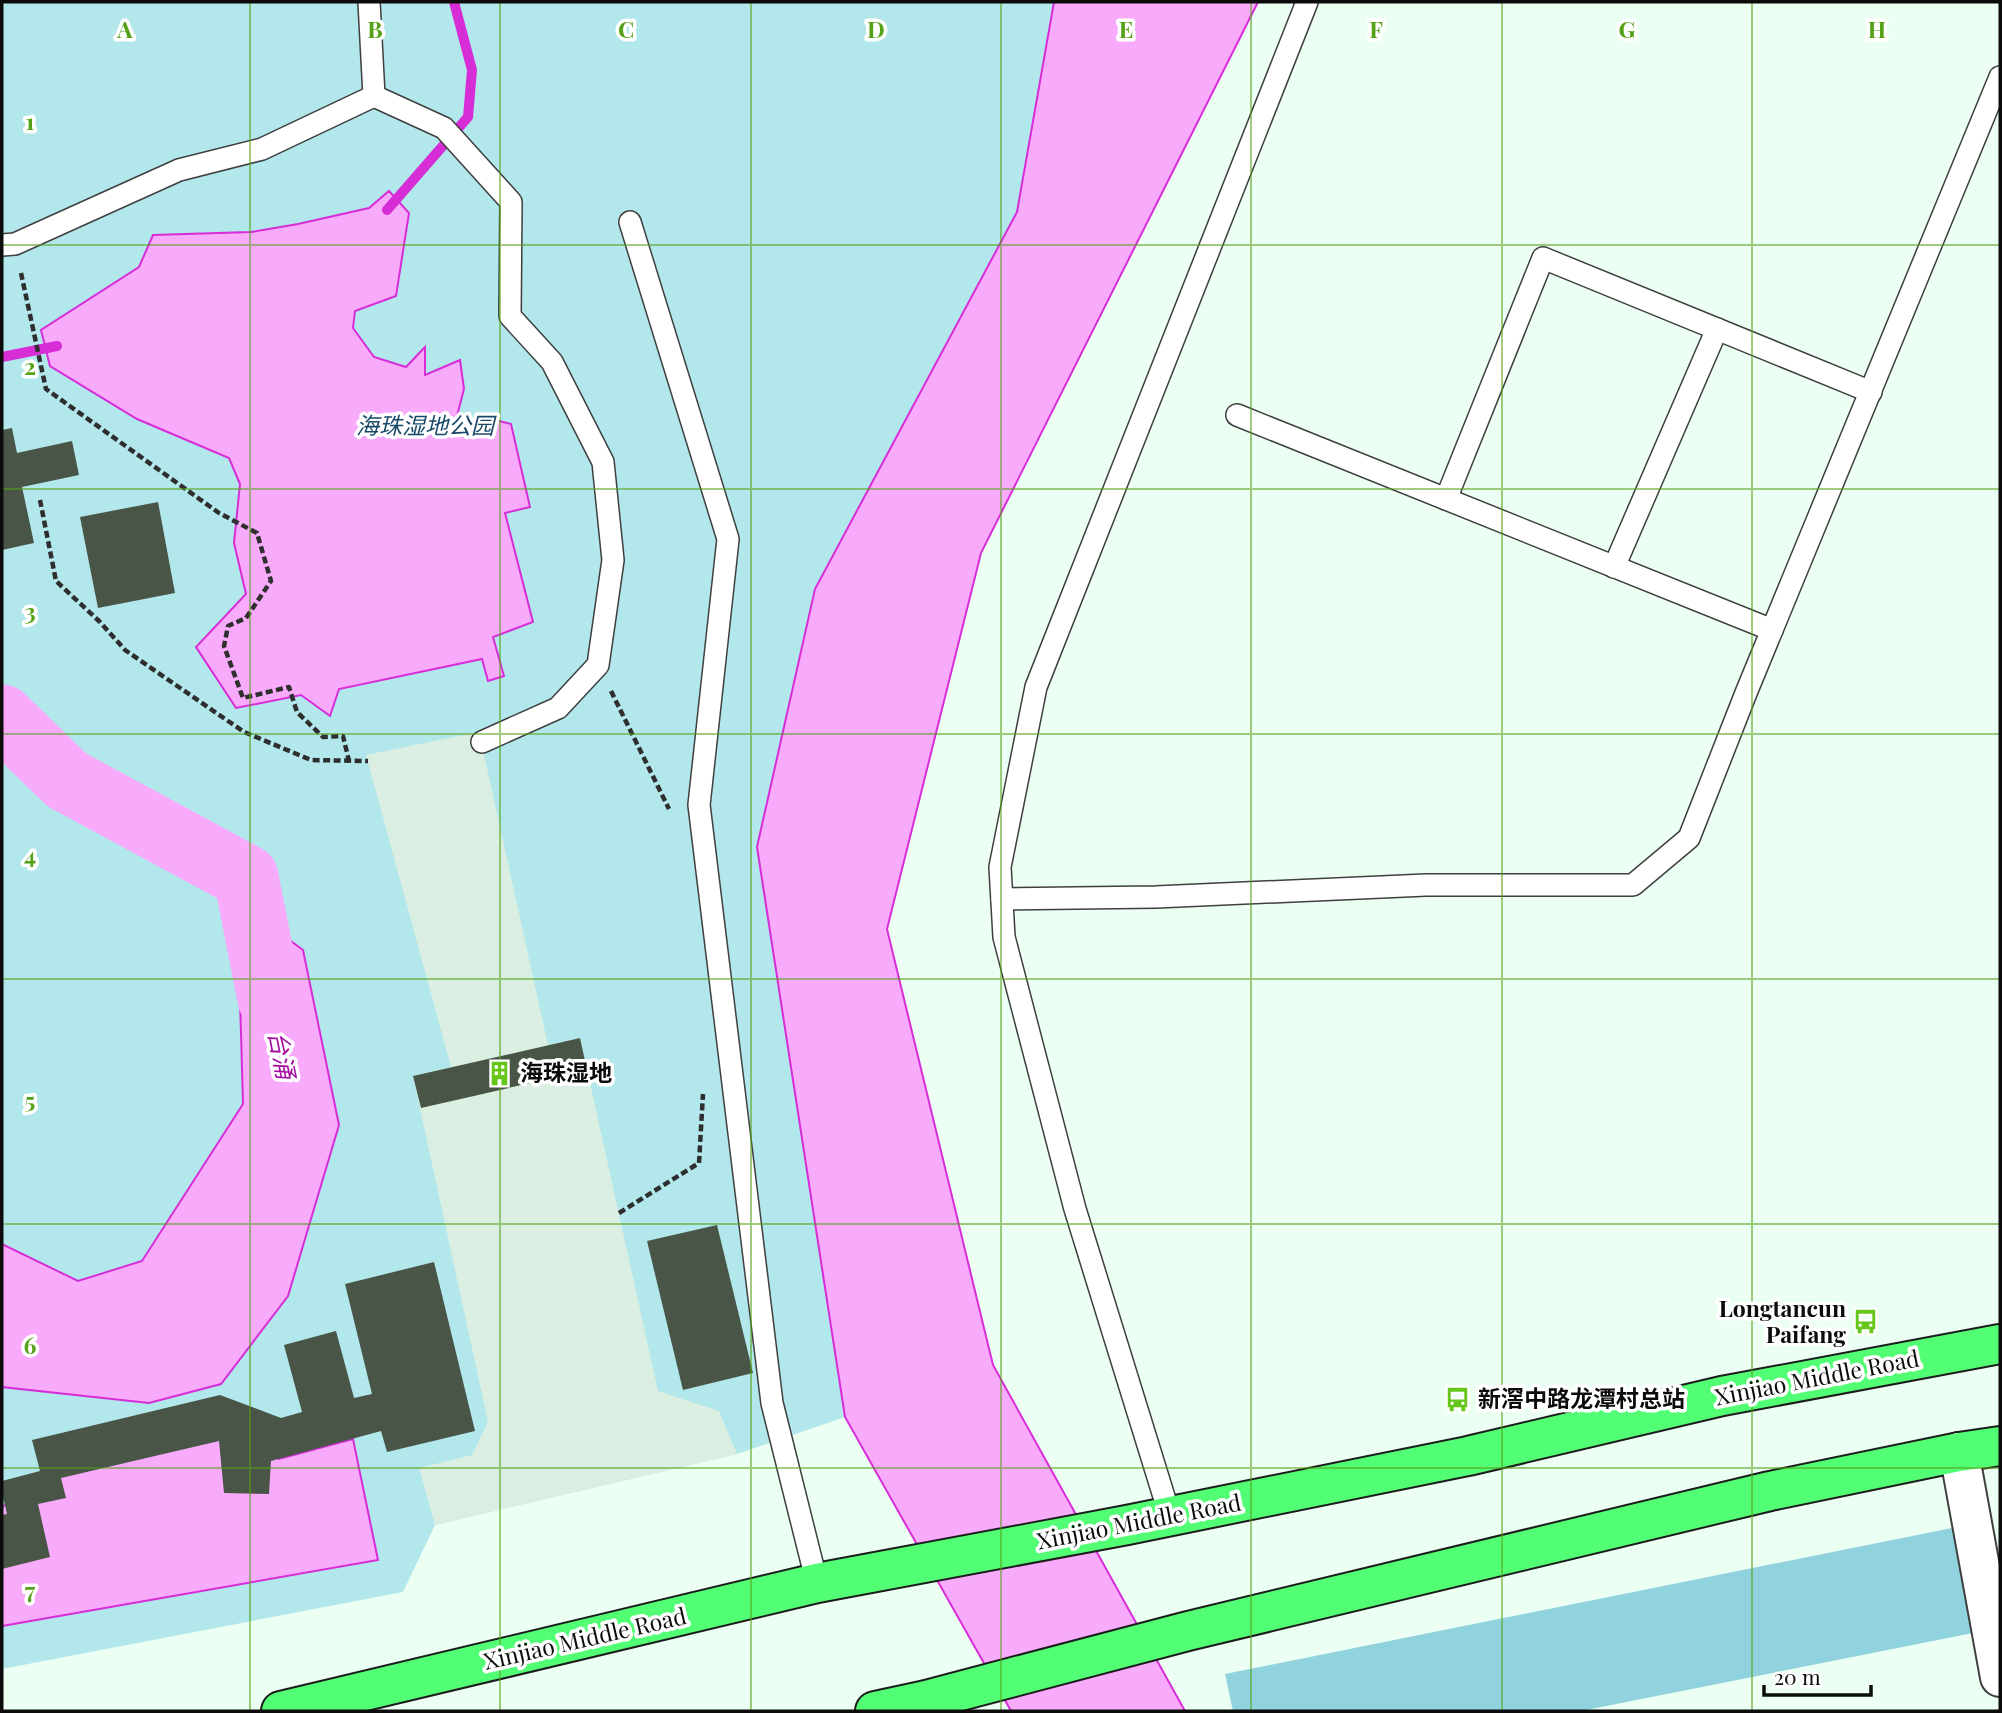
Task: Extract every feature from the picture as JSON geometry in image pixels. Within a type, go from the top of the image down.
[{"type":"highway","name":"Xinjiao Middle Road","points":[[281,1711],[817,1583],[1127,1525],[1468,1456],[1722,1396],[2000,1344]]},
{"type":"highway","points":[[875,1711],[1188,1631],[1770,1491],[2000,1446]]},
{"type":"highway","points":[[1959,1452],[2000,1454]]},
{"type":"street","points":[[1959,1452],[2000,1677]]},
{"type":"lane","points":[[369,2],[374,96]]},
{"type":"lane","points":[[1170,1516],[1075,1209],[1004,937],[1000,867],[1036,687],[1307,2]]},
{"type":"lane","points":[[1002,899],[1156,897],[1426,885],[1633,885],[1689,838],[2000,77]]},
{"type":"lane","points":[[8,245],[178,170],[262,149],[374,96],[444,128],[511,202],[510,316],[552,362],[603,462],[613,560],[598,665],[558,708],[482,742]]},
{"type":"lane","points":[[630,222],[728,539],[699,805],[772,1403],[817,1583]]},
{"type":"lane","points":[[1446,499],[1543,257],[1871,392]]},
{"type":"lane","points":[[1614,567],[1717,329]]},
{"type":"lane","points":[[1237,415],[1772,630]]},
{"type":"path","points":[[8,245],[46,388],[219,513],[257,533],[271,581],[246,618],[228,626],[224,646],[243,698],[289,687],[297,712],[323,737],[343,736],[349,761]]},
{"type":"path","points":[[40,500],[56,582],[100,622],[125,650],[244,732],[311,760],[368,761]]},
{"type":"path","points":[[598,665],[672,815]]},
{"type":"path","points":[[619,1213],[699,1163],[704,1083]]},
{"type":"green space","name":"海珠湿地公园","points":[[2,2],[1054,2],[1017,212],[815,589],[757,847],[845,1417],[737,1454],[435,1525],[403,1592],[2,1669]]},
{"type":"shaded area","points":[[479,732],[548,1045],[580,1038],[658,1391],[719,1411],[737,1454],[435,1525],[419,1468],[472,1455],[488,1422],[413,1076],[451,1067],[366,755]]},
{"type":"shaded area","points":[[1952,1528],[1973,1633],[1581,1711],[1233,1711],[1225,1674]]},
{"type":"water","points":[[1054,2],[1258,2],[981,553],[887,929],[993,1365],[1185,1711],[1011,1711],[845,1417],[757,847],[815,589],[1017,212]]},
{"type":"water","points":[[389,191],[409,213],[396,296],[355,311],[353,328],[374,357],[406,367],[425,347],[425,375],[460,360],[464,389],[457,416],[482,436],[491,419],[511,424],[530,507],[505,513],[533,622],[493,637],[504,676],[488,681],[482,659],[339,689],[330,716],[301,695],[236,708],[196,647],[246,594],[234,543],[240,484],[229,458],[137,419],[50,366],[41,330],[139,267],[153,235],[251,232],[298,224],[369,208]]},
{"type":"water","points":[[253,913],[303,950],[339,1125],[288,1296],[221,1384],[149,1403],[2,1387],[2,1244],[78,1281],[142,1261],[243,1104],[239,963]]},
{"type":"water","points":[[218,1426],[279,1459],[353,1439],[378,1560],[2,1626],[2,1507],[60,1470]]},
{"type":"building","points":[[12,428],[17,453],[72,441],[79,475],[22,487],[34,543],[2,550],[2,430]]},
{"type":"building","points":[[158,502],[175,593],[98,608],[80,517]]},
{"type":"building","name":"海珠湿地","points":[[580,1038],[587,1070],[421,1108],[413,1076]]},
{"type":"building","points":[[717,1225],[753,1373],[683,1390],[647,1241]]},
{"type":"building","points":[[434,1262],[475,1431],[387,1452],[381,1431],[271,1461],[269,1494],[224,1493],[219,1441],[61,1478],[66,1498],[38,1504],[50,1557],[2,1569],[2,1515],[7,1514],[2,1481],[40,1471],[32,1440],[220,1395],[281,1418],[302,1412],[284,1345],[336,1331],[354,1398],[372,1394],[345,1284]]},
{"type":"waterway","points":[[387,210],[468,117],[472,70],[454,2]]},
{"type":"waterway","points":[[2,357],[57,346]]},
{"type":"waterway","name":"台涌","points":[[2,717],[67,780],[246,877],[270,999]]},
{"type":"place","name":"海珠湿地","points":[[500,1073]]},
{"type":"place","name":"Longtancun Paifang","points":[[1866,1322]]},
{"type":"place","name":"新滘中路龙潭村总站","points":[[1458,1399]]}]
